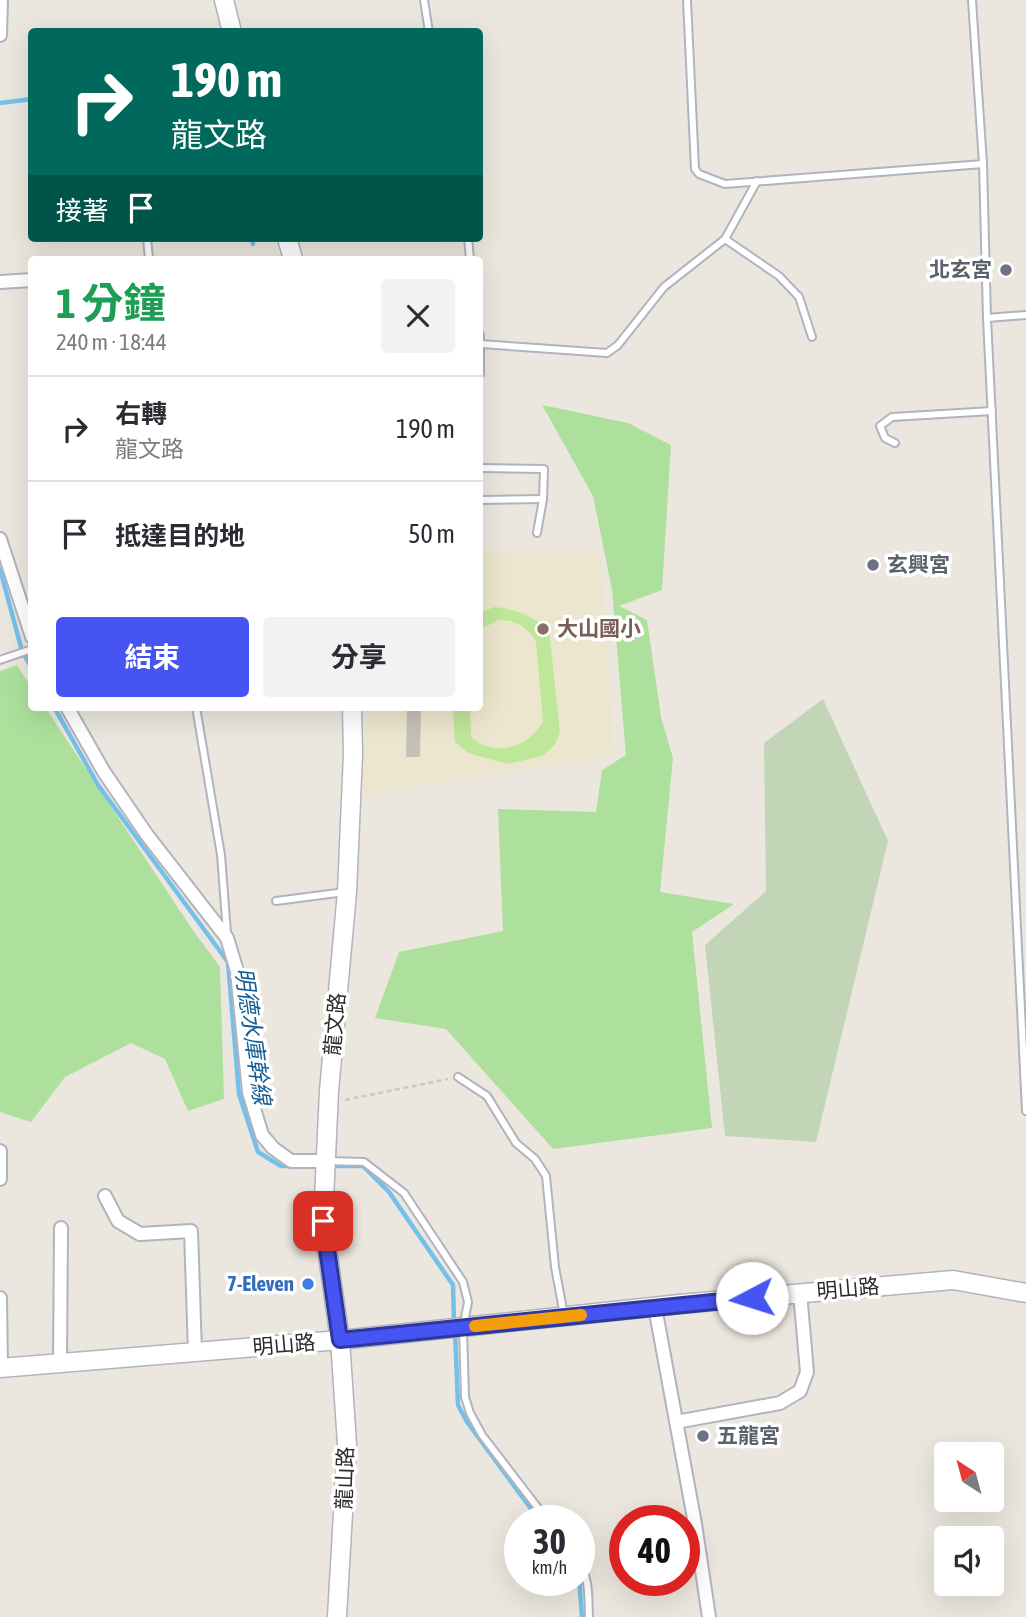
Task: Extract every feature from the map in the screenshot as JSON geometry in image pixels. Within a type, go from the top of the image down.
[{"type":"street","points":[[0,35],[1,0]]},
{"type":"street","points":[[224,0],[231,28]]},
{"type":"street","points":[[0,282],[28,280]]},
{"type":"street","points":[[0,539],[28,636]]},
{"type":"street","points":[[69,711],[104,772],[147,835],[227,938],[237,971],[249,1092],[262,1135],[273,1149],[291,1161],[324,1166]]},
{"type":"street","name":"龍文路","points":[[340,1340],[323,1221],[324,1166],[347,892],[353,754],[352,711]]},
{"type":"street","points":[[0,1151],[0,1179]]},
{"type":"street","points":[[105,1196],[118,1221],[140,1234],[191,1231],[195,1352]]},
{"type":"street","points":[[60,1363],[61,1227]]},
{"type":"street","name":"明山路","points":[[1,1368],[340,1340],[655,1307],[953,1280],[1026,1293]]},
{"type":"street","points":[[676,1422],[780,1403],[800,1391],[807,1372],[800,1293]]},
{"type":"street","points":[[0,1298],[1,1368]]},
{"type":"street","points":[[655,1307],[695,1524],[709,1617]]},
{"type":"street","name":"龍山路","points":[[337,1617],[347,1444],[340,1340]]},
{"type":"lane","points":[[424,0],[428,28]]},
{"type":"lane","points":[[687,0],[695,169],[699,174],[725,184],[983,164]]},
{"type":"lane","points":[[972,0],[983,164],[987,318],[1026,1111]]},
{"type":"lane","points":[[483,344],[607,353],[618,345],[664,287],[725,239],[757,181]]},
{"type":"lane","points":[[725,239],[779,276],[799,298],[812,337]]},
{"type":"lane","points":[[987,318],[1026,315]]},
{"type":"lane","points":[[895,443],[885,438],[880,426],[892,417],[992,411]]},
{"type":"lane","points":[[483,468],[544,469],[543,499],[537,533]]},
{"type":"lane","points":[[483,500],[543,499]]},
{"type":"lane","points":[[0,660],[28,648]]},
{"type":"lane","points":[[197,711],[221,855],[227,938]]},
{"type":"lane","points":[[276,901],[347,892]]},
{"type":"lane","points":[[458,1077],[486,1096],[516,1143],[535,1159],[547,1176],[554,1256],[564,1317]]},
{"type":"lane","points":[[324,1166],[364,1162],[404,1192],[463,1282],[468,1302],[458,1328],[470,1413],[482,1435],[536,1505]]},
{"type":"lane","points":[[588,1596],[589,1617]]},
{"type":"path","points":[[328,1103],[458,1077]]},
{"type":"shaded area","name":"大山國小","points":[[483,551],[601,551],[614,756],[362,794],[367,711],[483,711]]},
{"type":"green space","points":[[542,405],[628,423],[671,445],[662,590],[619,606],[647,620],[661,717],[673,758],[660,892],[734,904],[692,932],[712,1128],[553,1149],[446,1029],[375,1018],[399,952],[503,931],[498,809],[596,812],[602,770],[626,755],[612,590],[593,496]]},
{"type":"green space","points":[[495,607],[510,609],[549,629],[560,732],[555,745],[542,756],[508,764],[468,753],[455,742],[453,711],[470,711],[471,737],[491,747],[511,747],[520,743],[529,738],[543,721],[536,642],[522,626],[511,621],[498,620],[483,628],[483,611]]},
{"type":"green space","points":[[17,665],[28,682],[28,711],[48,711],[220,967],[224,1099],[188,1111],[165,1059],[131,1043],[65,1077],[31,1122],[0,1112],[0,671]]},
{"type":"green space","points":[[823,699],[888,841],[816,1142],[725,1136],[705,945],[766,891],[764,743]]},
{"type":"building","points":[[407,711],[421,711],[420,757],[406,757]]},
{"type":"waterway","points":[[0,103],[28,100]]},
{"type":"waterway","name":"明德水庫幹線","points":[[0,569],[22,651],[28,661]]},
{"type":"waterway","name":"明德水庫幹線","points":[[56,711],[98,785],[228,962],[239,1094],[258,1152],[281,1166],[294,1166]]},
{"type":"waterway","name":"明德水庫幹線","points":[[331,1166],[363,1166],[389,1192],[453,1285],[454,1322]]},
{"type":"waterway","name":"明德水庫幹線","points":[[455,1331],[458,1405],[467,1422],[528,1505]]},
{"type":"waterway","name":"明德水庫幹線","points":[[580,1596],[582,1617]]},
{"type":"slow traffic","points":[[475,1326],[581,1315]]},
{"type":"place","name":"北玄宮","points":[[1006,270]]},
{"type":"place","name":"玄興宮","points":[[873,565]]},
{"type":"place","name":"大山國小","points":[[543,629]]},
{"type":"place","name":"7-Eleven","points":[[308,1284]]},
{"type":"place","name":"五龍宮","points":[[703,1436]]},
{"type":"route","points":[[323,1221],[340,1340],[752,1298]]}]
